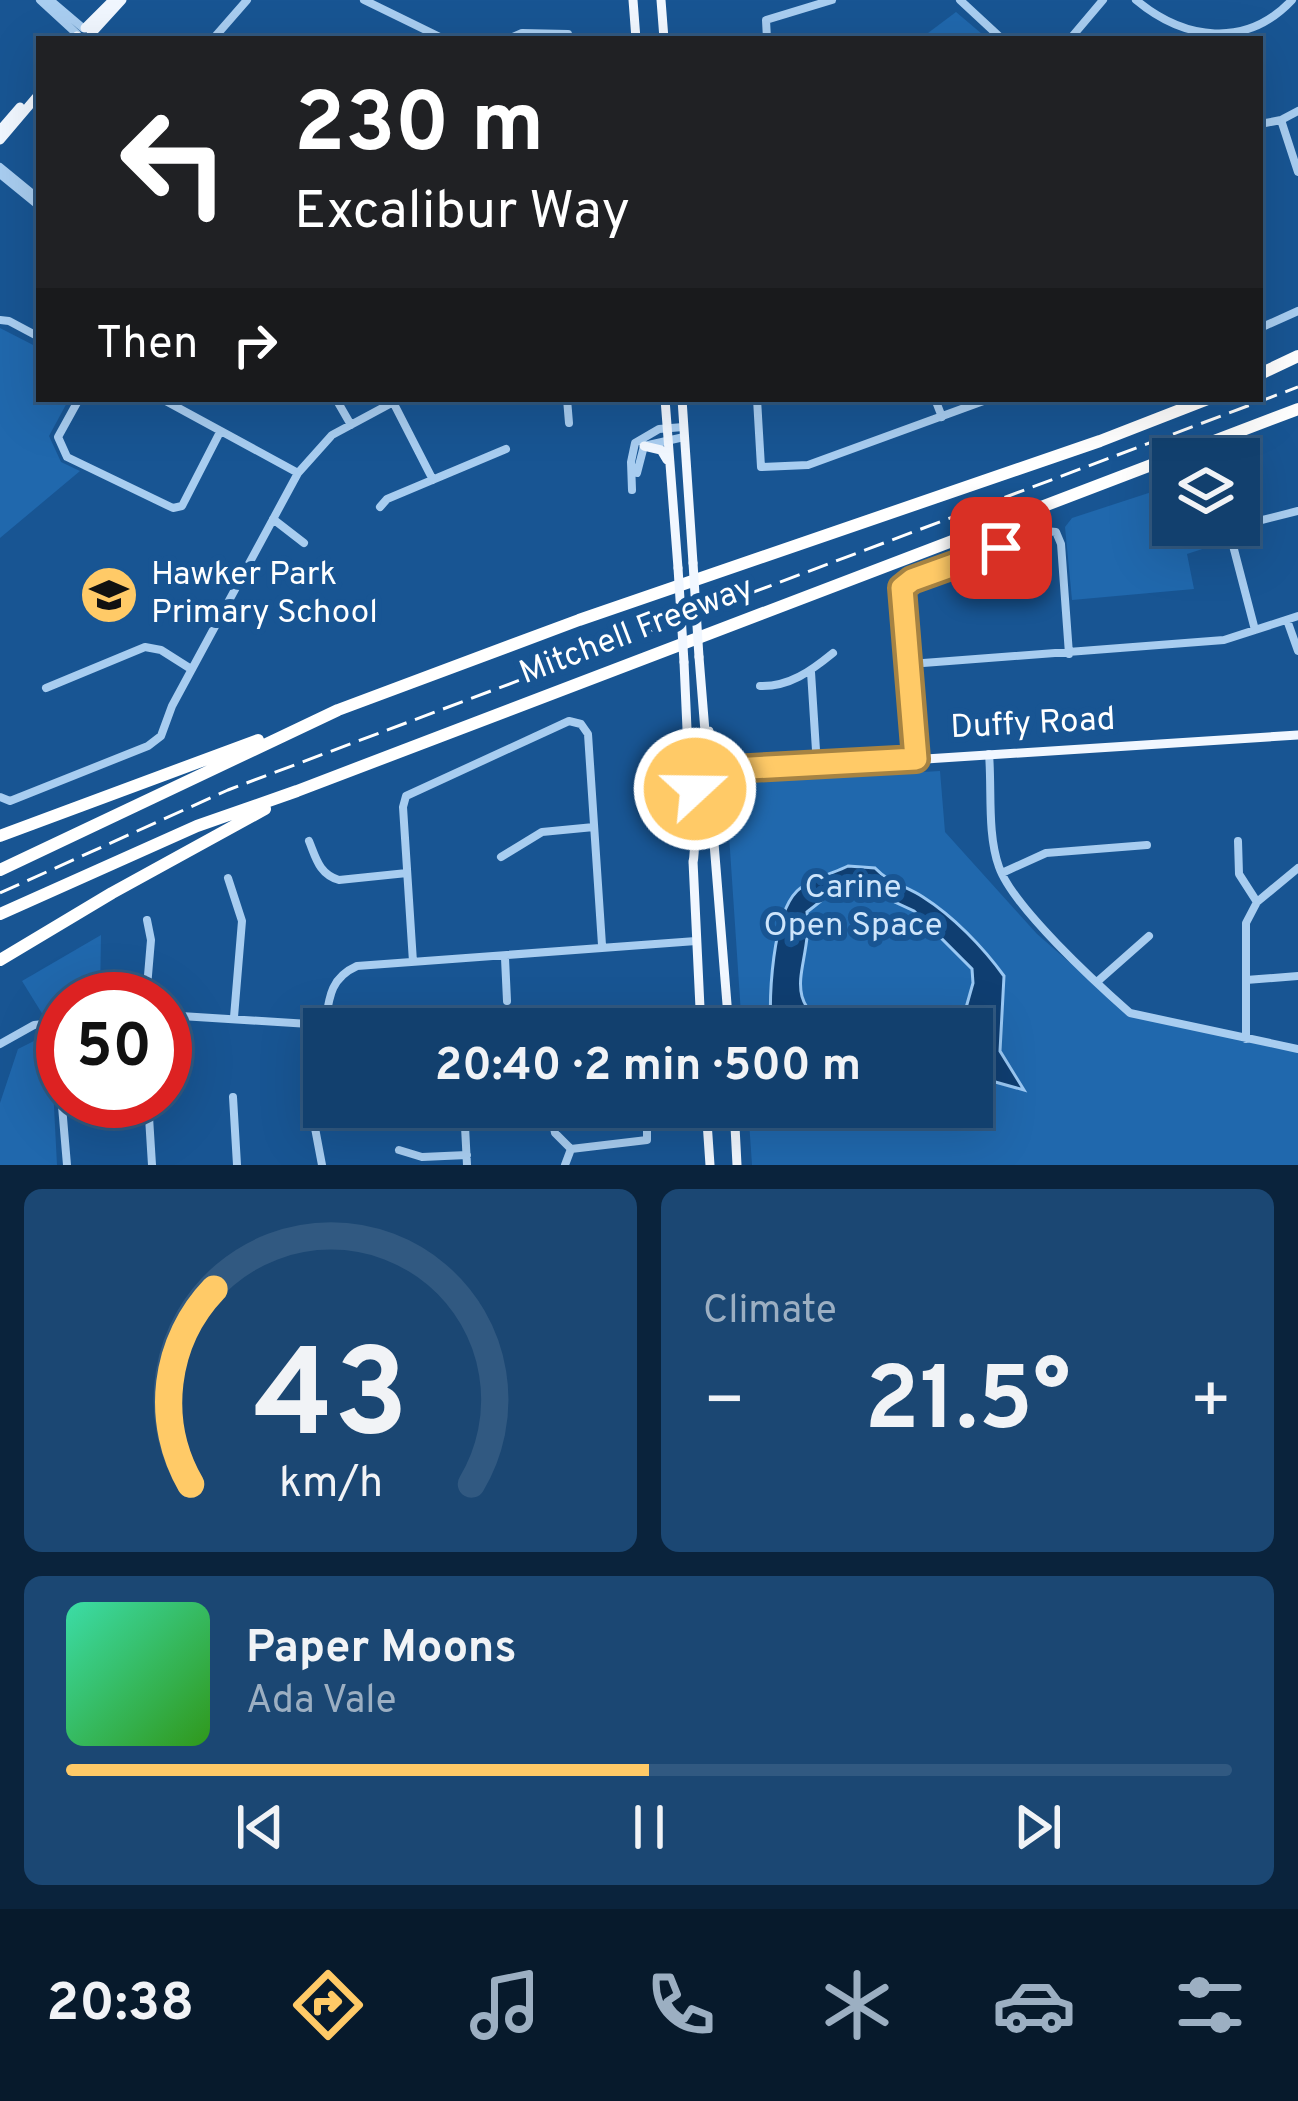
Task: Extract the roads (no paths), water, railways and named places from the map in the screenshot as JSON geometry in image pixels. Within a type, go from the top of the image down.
[{"type":"highway","points":[[1263,375],[1298,356]]},
{"type":"highway","points":[[1263,376],[1298,365]]},
{"type":"highway","name":"Mitchell Freeway","points":[[0,870],[338,710],[579,620],[1039,463],[1200,402]]},
{"type":"highway","name":"Mitchell Freeway","points":[[0,914],[197,826],[1298,409]]},
{"type":"highway","points":[[0,836],[338,710]]},
{"type":"highway","points":[[0,961],[297,791]]},
{"type":"main road","points":[[82,34],[118,0]]},
{"type":"main road","points":[[633,0],[636,36]]},
{"type":"main road","points":[[662,0],[664,36]]},
{"type":"main road","points":[[0,130],[36,88]]},
{"type":"main road","points":[[0,140],[36,98]]},
{"type":"main road","points":[[664,402],[684,662],[700,1008]]},
{"type":"main road","points":[[682,402],[706,773],[727,1008]]},
{"type":"main road","points":[[644,446],[661,450],[671,470]]},
{"type":"main road","points":[[700,685],[712,756],[722,769]]},
{"type":"main road","name":"Duffy Road","points":[[706,773],[1298,735]]},
{"type":"main road","points":[[688,743],[692,761],[706,773]]},
{"type":"main road","name":"Duffy Road","points":[[706,773],[771,770]]},
{"type":"main road","points":[[708,789],[756,772]]},
{"type":"main road","points":[[693,863],[695,789],[706,773]]},
{"type":"main road","points":[[707,1128],[710,1165]]},
{"type":"main road","points":[[735,1128],[737,1165]]},
{"type":"street","points":[[40,0],[82,34]]},
{"type":"street","points":[[50,0],[82,34]]},
{"type":"street","points":[[218,36],[247,0]]},
{"type":"street","points":[[364,0],[435,36]]},
{"type":"street","points":[[767,36],[766,20],[832,0]]},
{"type":"street","points":[[960,0],[1000,36]]},
{"type":"street","points":[[1072,36],[1102,0]]},
{"type":"street","points":[[1136,0],[1160,20],[1190,32],[1214,34],[1261,25],[1292,0]]},
{"type":"street","points":[[515,36],[568,34]]},
{"type":"street","points":[[1263,123],[1298,111]]},
{"type":"street","points":[[1281,120],[1298,172]]},
{"type":"street","points":[[0,170],[36,200]]},
{"type":"street","points":[[1263,327],[1298,311]]},
{"type":"street","points":[[0,320],[36,335]]},
{"type":"street","points":[[77,402],[58,437],[67,458],[173,508],[182,506],[220,432]]},
{"type":"street","points":[[338,402],[351,425]]},
{"type":"street","points":[[0,797],[10,801],[148,746],[161,736],[191,669],[298,473],[332,436],[394,402]]},
{"type":"street","points":[[396,402],[433,480]]},
{"type":"street","points":[[567,402],[569,423]]},
{"type":"street","points":[[757,402],[761,467],[808,465],[981,402]]},
{"type":"street","points":[[936,402],[942,417]]},
{"type":"street","points":[[182,403],[220,432],[298,473]]},
{"type":"street","points":[[637,473],[644,446],[668,432]]},
{"type":"street","points":[[632,490],[635,443],[683,432]]},
{"type":"street","points":[[380,507],[387,499],[506,449]]},
{"type":"street","points":[[1255,630],[1231,531],[1298,511]]},
{"type":"street","points":[[273,519],[304,543]]},
{"type":"street","points":[[916,759],[904,585],[1048,531],[1060,537],[1069,654]]},
{"type":"street","points":[[910,664],[1224,640],[1298,616]]},
{"type":"street","points":[[1287,620],[1298,651]]},
{"type":"street","points":[[46,688],[145,647],[161,650],[191,669]]},
{"type":"street","points":[[760,686],[776,686],[811,672],[832,653]]},
{"type":"street","points":[[811,672],[817,766]]},
{"type":"street","points":[[412,962],[403,804],[408,794],[569,721],[581,724],[587,732],[602,945]]},
{"type":"street","points":[[989,754],[1002,873],[1097,982],[1130,1013],[1298,1049]]},
{"type":"street","points":[[501,857],[542,832],[595,827]]},
{"type":"street","points":[[309,841],[321,871],[329,878],[407,872]]},
{"type":"street","points":[[1238,842],[1239,874],[1257,902]]},
{"type":"street","points":[[1002,873],[1046,853],[1147,845]]},
{"type":"street","points":[[1246,1039],[1246,923],[1257,902],[1298,868]]},
{"type":"street","points":[[228,878],[242,914],[234,1017]]},
{"type":"street","points":[[147,920],[148,972]]},
{"type":"street","points":[[1097,982],[1149,936]]},
{"type":"street","points":[[328,1008],[332,988],[345,972],[364,965],[696,941]]},
{"type":"street","points":[[505,958],[507,1001]]},
{"type":"street","points":[[1245,980],[1298,976]]},
{"type":"street","points":[[192,1016],[303,1025]]},
{"type":"street","points":[[0,1044],[36,1025]]},
{"type":"street","points":[[233,1097],[237,1165]]},
{"type":"street","points":[[65,1128],[67,1165]]},
{"type":"street","points":[[150,1128],[152,1165]]},
{"type":"street","points":[[315,1128],[322,1165]]},
{"type":"street","points":[[400,1150],[422,1157],[467,1160],[465,1128]]},
{"type":"street","points":[[554,1128],[572,1150]]},
{"type":"street","points":[[572,1150],[642,1143],[649,1128]]},
{"type":"street","points":[[565,1165],[572,1150]]},
{"type":"railway","points":[[1263,400],[1298,387]]},
{"type":"railway","points":[[0,893],[228,790],[1258,402]]},
{"type":"place","name":"Hawker Park Primary School","points":[[109,595]]},
{"type":"park label","name":"Carine Open Space","points":[[853,908]]}]
